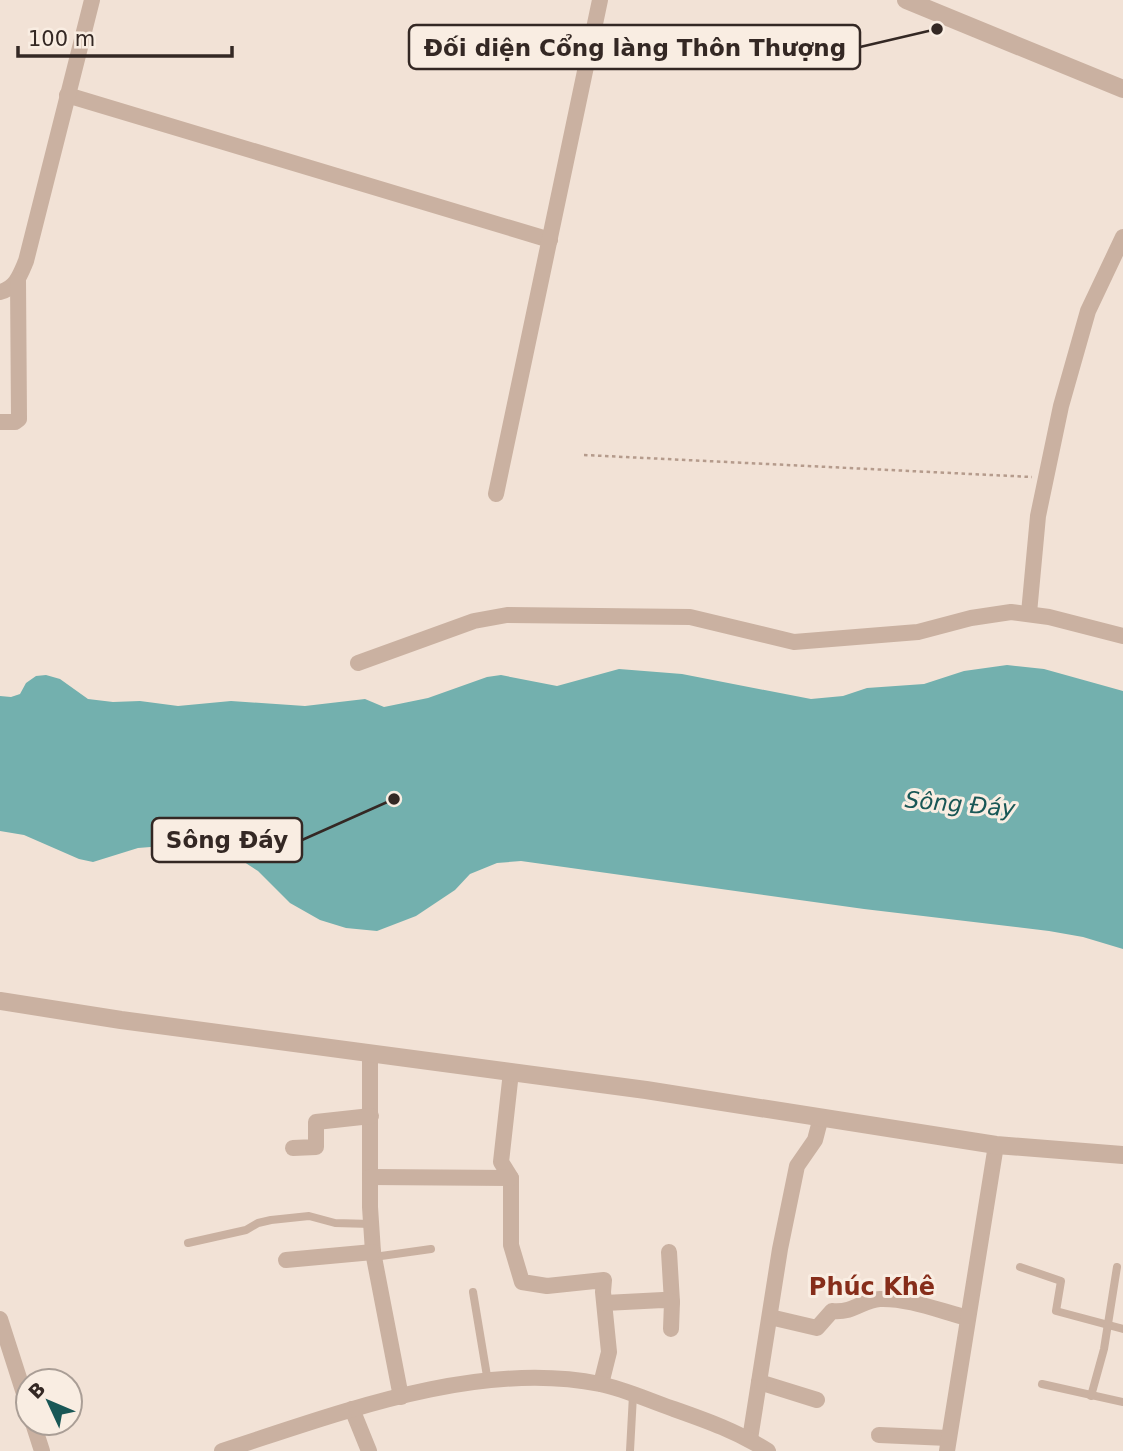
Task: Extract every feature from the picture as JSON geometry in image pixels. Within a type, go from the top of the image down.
[{"type":"street","points":[[0,292],[8,290],[18,280],[26,261],[92,0]]},
{"type":"street","points":[[496,494],[600,0]]},
{"type":"street","points":[[905,0],[1123,89]]},
{"type":"street","points":[[67,95],[550,240]]},
{"type":"street","points":[[1029,613],[1038,516],[1060,406],[1088,311],[1123,237]]},
{"type":"street","points":[[0,422],[15,422],[19,419],[18,280]]},
{"type":"street","points":[[358,663],[474,621],[508,615],[690,617],[794,642],[918,632],[994,614],[1029,613],[1123,636]]},
{"type":"street","points":[[0,1001],[121,1020],[511,1072],[996,1144],[1123,1155]]},
{"type":"street","points":[[370,1054],[370,1224],[401,1397]]},
{"type":"street","points":[[511,1072],[501,1162],[511,1178],[511,1245],[522,1282],[547,1286],[604,1280],[608,1352],[601,1384]]},
{"type":"street","points":[[293,1148],[316,1147],[316,1122],[371,1116]]},
{"type":"street","points":[[750,1439],[797,1166],[815,1140],[821,1118]]},
{"type":"street","points":[[879,1435],[947,1445],[996,1144]]},
{"type":"street","points":[[370,1177],[511,1178]]},
{"type":"street","points":[[669,1252],[671,1329]]},
{"type":"street","points":[[286,1260],[374,1255]]},
{"type":"street","points":[[769,1317],[817,1328],[832,1311],[846,1312],[877,1299],[899,1301],[968,1318]]},
{"type":"street","points":[[605,1303],[663,1300],[672,1302]]},
{"type":"street","points":[[0,1319],[15,1367]]},
{"type":"street","points":[[222,1451],[352,1409],[424,1390],[532,1378],[601,1384],[721,1425],[768,1451]]},
{"type":"street","points":[[759,1381],[817,1400]]},
{"type":"street","points":[[352,1409],[369,1451]]},
{"type":"lane","points":[[188,1242],[246,1230],[271,1220],[309,1216],[335,1223],[370,1224]]},
{"type":"lane","points":[[374,1255],[431,1248]]},
{"type":"lane","points":[[1020,1267],[1060,1281],[1056,1311],[1123,1329]]},
{"type":"lane","points":[[1091,1396],[1109,1325],[1117,1267]]},
{"type":"lane","points":[[472,1292],[488,1382]]},
{"type":"lane","points":[[1042,1384],[1123,1402]]},
{"type":"lane","points":[[630,1451],[633,1395]]},
{"type":"path","points":[[584,455],[1046,477]]},
{"type":"water","points":[[1007,665],[1044,669],[1123,691],[1123,949],[1083,937],[1049,931],[864,909],[521,861],[497,863],[470,874],[455,890],[416,916],[377,931],[346,928],[320,920],[290,903],[258,871],[235,856],[163,846],[138,848],[93,862],[79,859],[24,835],[0,831],[0,696],[20,694],[26,683],[36,676],[46,675],[60,679],[88,699],[113,702],[140,701],[178,706],[231,701],[305,706],[365,699],[384,707],[428,698],[487,677],[501,675],[557,686],[619,669],[682,674],[811,699],[843,696],[867,688],[924,684],[964,671]]},
{"type":"place","name":"Đối diện Cổng làng Thôn Thượng","points":[[937,29]]},
{"type":"place","name":"Sông Đáy","points":[[394,799]]},
{"type":"district","name":"Phúc Khê","points":[[872,1287]]}]
